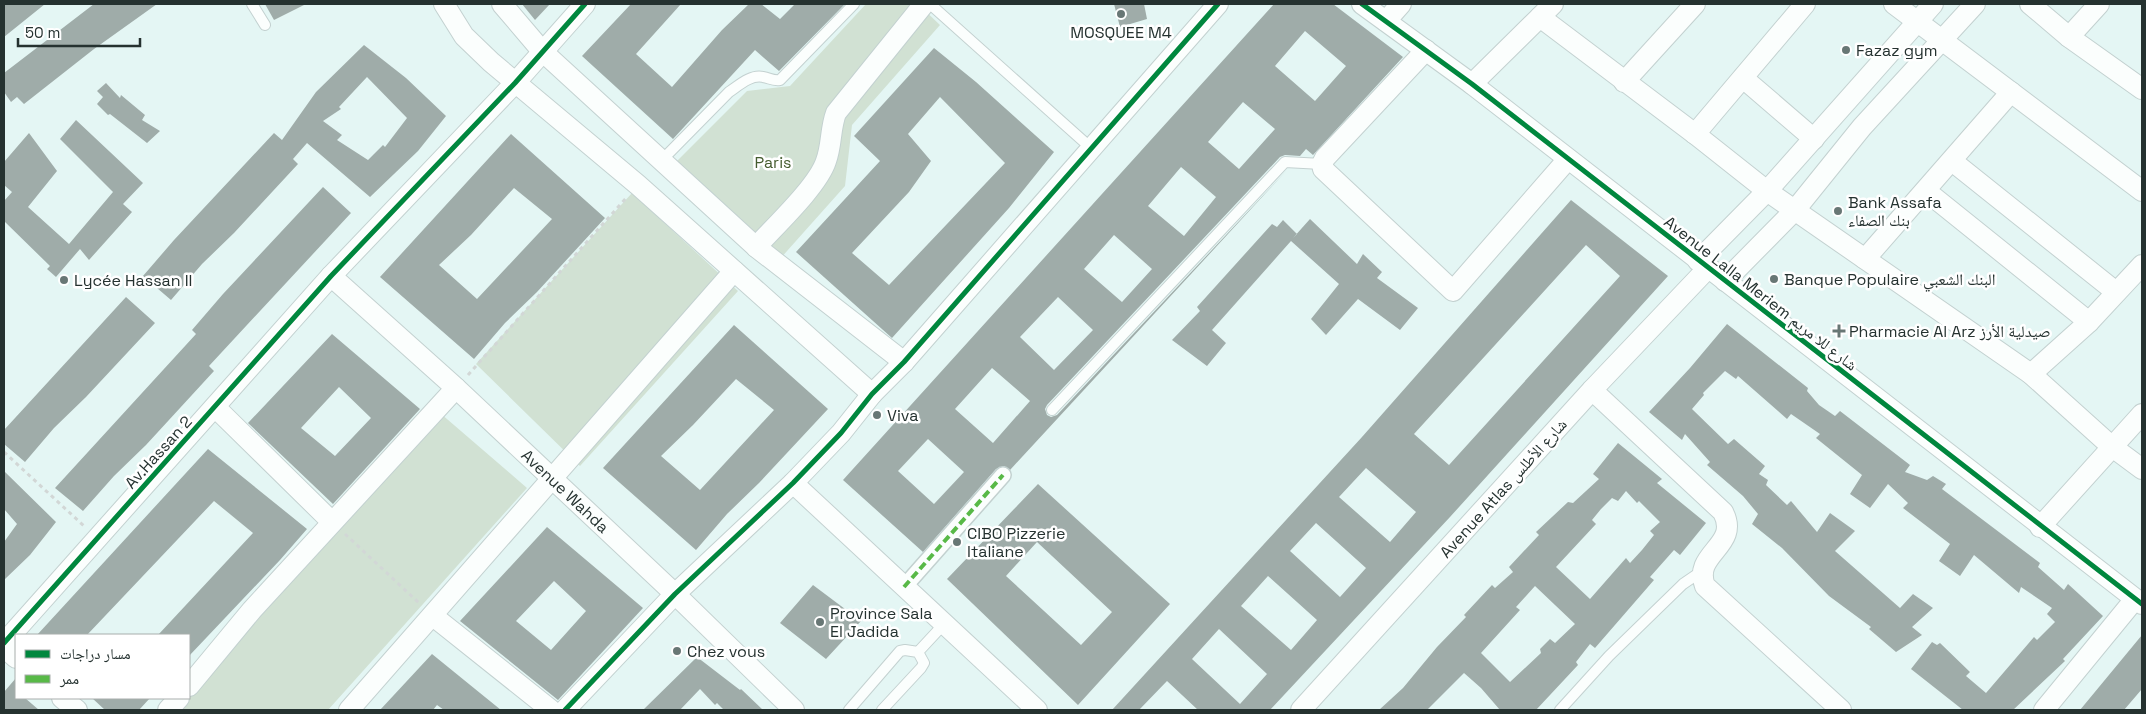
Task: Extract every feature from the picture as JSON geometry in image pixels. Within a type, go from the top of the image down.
[{"type":"street","points":[[444,4],[464,36],[515,83],[638,185],[872,394]]},
{"type":"street","points":[[502,4],[542,51],[756,248],[904,362]]},
{"type":"street","name":"Av.Hassan 2","points":[[4,645],[330,276],[515,83],[585,4]]},
{"type":"street","points":[[756,248],[818,178],[829,153],[832,123],[836,113],[924,4]]},
{"type":"street","points":[[565,710],[675,594],[793,483],[841,433],[872,394],[904,362],[1218,4]]},
{"type":"street","name":"Avenue Lalla Meriem شارع للا مريم","points":[[1362,4],[1472,84],[2040,527],[2139,601]]},
{"type":"street","points":[[1386,21],[1401,4]]},
{"type":"street","points":[[1624,82],[1695,4]]},
{"type":"street","points":[[1695,134],[1805,4]]},
{"type":"street","points":[[1894,4],[2142,191]]},
{"type":"street","name":"Avenue Atlas شارع الأطلس","points":[[1301,710],[1592,390],[1932,4]]},
{"type":"street","points":[[1725,281],[1794,210],[1862,127],[1975,4]]},
{"type":"street","points":[[2030,4],[2069,37],[2142,88]]},
{"type":"street","points":[[2069,37],[2099,4]]},
{"type":"street","points":[[1472,84],[1547,11],[1624,82],[1695,134],[1767,191],[2031,374],[2111,446],[2142,469]]},
{"type":"street","points":[[1426,50],[1325,158],[1322,164],[1323,169],[1454,291],[1568,159]]},
{"type":"street","points":[[1743,78],[1814,139]]},
{"type":"street","points":[[1865,259],[2011,92]]},
{"type":"street","points":[[1952,161],[2116,292]]},
{"type":"street","points":[[1926,191],[2088,322]]},
{"type":"street","points":[[2031,374],[2088,322],[2142,265]]},
{"type":"street","points":[[350,710],[734,271]]},
{"type":"street","name":"Avenue Wahda","points":[[330,276],[456,388],[675,594],[794,710]]},
{"type":"street","points":[[190,685],[252,610],[456,388]]},
{"type":"street","points":[[1592,390],[1723,512],[1727,520],[1726,536],[1704,564],[1702,578],[1705,586],[1841,710]]},
{"type":"street","points":[[215,408],[332,522]]},
{"type":"street","points":[[2040,527],[2111,446],[2142,414]]},
{"type":"street","points":[[904,587],[1003,475]]},
{"type":"street","points":[[793,483],[1037,710]]},
{"type":"street","points":[[2044,710],[2139,601]]},
{"type":"street","points":[[433,616],[551,710]]},
{"type":"street","points":[[4,645],[15,657]]},
{"type":"street","points":[[63,699],[77,710]]},
{"type":"street","points":[[168,710],[178,699]]},
{"type":"lane","points":[[252,4],[265,25]]},
{"type":"lane","points":[[661,161],[729,92],[740,84],[762,77],[780,80],[854,4]]},
{"type":"lane","points":[[930,4],[1091,148]]},
{"type":"lane","points":[[1052,410],[1285,162],[1322,164]]},
{"type":"lane","points":[[1560,710],[1609,656],[1683,584],[1702,571]]},
{"type":"lane","points":[[918,652],[944,624]]},
{"type":"lane","points":[[849,710],[900,651],[918,652]]},
{"type":"lane","points":[[882,710],[921,668],[924,662],[918,652]]},
{"type":"path","points":[[456,388],[638,185]]},
{"type":"path","points":[[4,452],[97,538]]},
{"type":"path","points":[[332,522],[433,616]]},
{"type":"green space","name":"Paris","points":[[866,4],[918,4],[940,25],[852,125],[845,186],[779,260],[672,166],[747,91],[790,86]]},
{"type":"green space","points":[[632,193],[738,291],[580,466],[476,364]]},
{"type":"green space","points":[[440,413],[527,488],[328,710],[164,710],[175,699],[190,699],[190,683]]},
{"type":"building","points":[[4,4],[45,4],[4,37]]},
{"type":"building","points":[[94,4],[157,4],[94,49],[24,104],[17,97],[11,102],[4,92],[4,73]]},
{"type":"building","points":[[265,4],[306,4],[274,20]]},
{"type":"building","points":[[522,4],[550,4],[535,20]]},
{"type":"building","points":[[631,4],[681,4],[636,54],[672,87],[722,30],[749,4],[761,4],[780,19],[795,4],[845,4],[779,71],[755,50],[673,139],[582,56]]},
{"type":"building","points":[[1114,4],[1144,4],[1147,19],[1120,27]]},
{"type":"building","points":[[1274,4],[1333,4],[1403,57],[1313,155],[1306,149],[1300,156],[1285,155],[1280,157],[1047,405],[1045,409],[1047,415],[1051,417],[1057,415],[1288,169],[1010,470],[1004,466],[996,469],[923,552],[843,480]],"holes":[[[1305,31],[1346,66],[1315,101],[1275,66]],[[1243,102],[1275,129],[1239,169],[1208,142]],[[1181,167],[1216,197],[1184,236],[1148,206]],[[1114,235],[1152,269],[1122,302],[1084,269]],[[1058,297],[1093,330],[1054,370],[1020,337]],[[992,368],[1030,401],[993,443],[955,409]],[[928,439],[964,472],[934,504],[898,471]]]},
{"type":"building","points":[[364,45],[406,78],[446,116],[418,151],[370,197],[307,143],[293,159],[298,164],[234,233],[202,264],[171,300],[143,276],[274,133],[282,140],[316,92]],"holes":[[[367,77],[407,118],[385,147],[383,145],[368,160],[337,140],[342,135],[323,121],[341,109],[339,107]]]},
{"type":"building","points":[[934,48],[976,82],[1054,152],[1009,208],[892,338],[796,252],[880,161],[854,136]],"holes":[[[940,97],[1005,163],[889,285],[852,253],[909,192],[931,161],[908,134]]]},
{"type":"building","points":[[106,83],[120,98],[121,95],[145,115],[142,120],[160,131],[147,143],[110,114],[108,115],[97,104],[103,97],[97,91]]},
{"type":"building","points":[[76,120],[143,183],[123,204],[132,212],[89,260],[80,249],[56,277],[47,269],[50,266],[4,221],[4,201],[12,192],[4,185],[4,162],[29,133],[57,171],[28,207],[69,244],[113,192],[60,139]]},
{"type":"building","points":[[511,134],[605,218],[537,292],[505,323],[474,359],[380,277]],"holes":[[[514,188],[552,219],[477,299],[439,265],[471,235]]]},
{"type":"building","points":[[323,187],[351,213],[209,366],[214,371],[83,511],[55,488],[196,334],[192,330],[223,294]]},
{"type":"building","points":[[1571,200],[1668,276],[1450,517],[1270,710],[1198,710],[1167,681],[1139,710],[1112,710],[1362,437]],"holes":[[[1586,245],[1620,276],[1449,465],[1414,434]],[[1366,468],[1416,512],[1390,542],[1339,497]],[[1316,523],[1366,568],[1340,597],[1290,551]],[[1268,576],[1317,620],[1291,650],[1241,606]],[[1219,629],[1267,674],[1240,704],[1192,659]]]},
{"type":"building","points":[[1310,219],[1357,264],[1363,254],[1382,272],[1377,278],[1418,308],[1400,330],[1358,299],[1326,335],[1311,319],[1339,284],[1291,241],[1212,330],[1226,343],[1207,366],[1172,340],[1200,311],[1197,307],[1272,224],[1277,227],[1283,220],[1297,234]]},
{"type":"building","points":[[126,297],[155,323],[86,397],[54,428],[25,462],[4,444],[4,430]]},
{"type":"building","points":[[1727,324],[1808,388],[1807,391],[1819,405],[1835,416],[1840,411],[1910,465],[1905,472],[1927,480],[1933,476],[1946,484],[1942,489],[2040,563],[2038,567],[2064,590],[2068,584],[2103,616],[2063,659],[2065,661],[2013,710],[1963,710],[1911,669],[1932,642],[1937,645],[1940,643],[1970,672],[1966,676],[1986,693],[2034,637],[2037,640],[2055,622],[2047,614],[2052,608],[2021,587],[2019,593],[1974,555],[1960,576],[1939,561],[1950,544],[1903,508],[1908,503],[1888,484],[1870,508],[1850,494],[1862,475],[1816,438],[1820,434],[1791,414],[1787,419],[1738,376],[1736,379],[1725,371],[1703,393],[1704,395],[1692,409],[1728,444],[1734,439],[1765,466],[1759,474],[1768,480],[1766,485],[1787,505],[1791,501],[1817,532],[1830,513],[1855,531],[1835,551],[1900,608],[1913,594],[1933,608],[1912,627],[1922,635],[1896,652],[1869,629],[1871,627],[1829,596],[1782,548],[1752,524],[1758,514],[1743,496],[1707,465],[1710,462],[1685,434],[1682,440],[1649,412]]},
{"type":"building","points":[[734,325],[828,409],[759,483],[727,514],[696,550],[603,468]],"holes":[[[736,379],[774,410],[700,490],[661,456]]]},
{"type":"building","points":[[332,334],[420,409],[333,504],[248,423]],"holes":[[[339,387],[371,418],[335,456],[301,428]]]},
{"type":"building","points":[[1618,443],[1662,479],[1657,483],[1706,523],[1680,555],[1674,550],[1650,577],[1654,580],[1595,648],[1590,644],[1576,662],[1578,665],[1536,710],[1500,710],[1481,688],[1464,673],[1427,710],[1379,710],[1403,688],[1437,647],[1466,617],[1464,615],[1492,585],[1495,588],[1513,572],[1509,567],[1539,535],[1536,532],[1568,502],[1573,503],[1599,479],[1593,474]],"holes":[[[1626,491],[1660,522],[1650,531],[1654,535],[1642,550],[1630,563],[1626,558],[1590,599],[1556,567],[1596,524],[1592,520],[1601,509],[1612,498],[1618,501]],[[1535,586],[1575,624],[1555,643],[1550,639],[1540,649],[1541,653],[1510,682],[1481,653],[1520,610],[1516,607]]]},
{"type":"building","points":[[208,449],[307,529],[190,655],[190,634],[159,634],[253,533],[214,501],[88,634],[38,634]]},
{"type":"building","points":[[4,471],[56,522],[30,555],[4,580],[4,542],[17,524],[4,509]]},
{"type":"building","points":[[1038,484],[1170,604],[1078,705],[947,579]],"holes":[[[1037,542],[1112,612],[1081,645],[1006,576]]]},
{"type":"building","points":[[547,527],[643,608],[558,700],[460,621]],"holes":[[[554,581],[586,611],[551,650],[516,621]]]},
{"type":"building","name":"Province Sala El Jadida","points":[[813,585],[861,621],[826,659],[780,623]]},
{"type":"building","points":[[2142,635],[2142,689],[2124,710],[2080,710]]},
{"type":"building","points":[[432,654],[501,710],[444,710],[437,705],[433,710],[380,710]]},
{"type":"building","points":[[697,657],[741,689],[763,710],[724,710],[717,703],[715,705],[700,689],[680,710],[643,710]]},
{"type":"building","points":[[15,679],[15,699],[26,699],[39,710],[4,710],[4,692]]},
{"type":"building","points":[[93,699],[149,699],[139,710],[105,710]]},
{"type":"marked path","points":[[904,587],[1003,475]]},
{"type":"cycle path","points":[[4,643],[331,276],[515,83],[585,4]]},
{"type":"cycle path","points":[[565,710],[675,594],[793,483],[841,433],[872,394],[904,362],[1218,4]]},
{"type":"cycle path","points":[[1362,4],[1472,84],[2142,604]]},
{"type":"place","name":"MOSQUEE M4","points":[[1121,14]]},
{"type":"place","name":"Fazaz gym","points":[[1846,50]]},
{"type":"place","name":"Bank Assafa بنك الصفاء","points":[[1838,211]]},
{"type":"place","name":"Banque Populaire البنك الشعبي","points":[[1774,279]]},
{"type":"place","name":"Lycée Hassan II","points":[[64,280]]},
{"type":"place","name":"Pharmacie Al Arz صيدلية الأرز","points":[[1839,331]]},
{"type":"place","name":"Viva","points":[[877,415]]},
{"type":"place","name":"CIBO Pizzerie Italiane","points":[[957,542]]},
{"type":"place","name":"Province Sala El Jadida","points":[[820,622]]},
{"type":"place","name":"Chez vous","points":[[677,651]]}]
